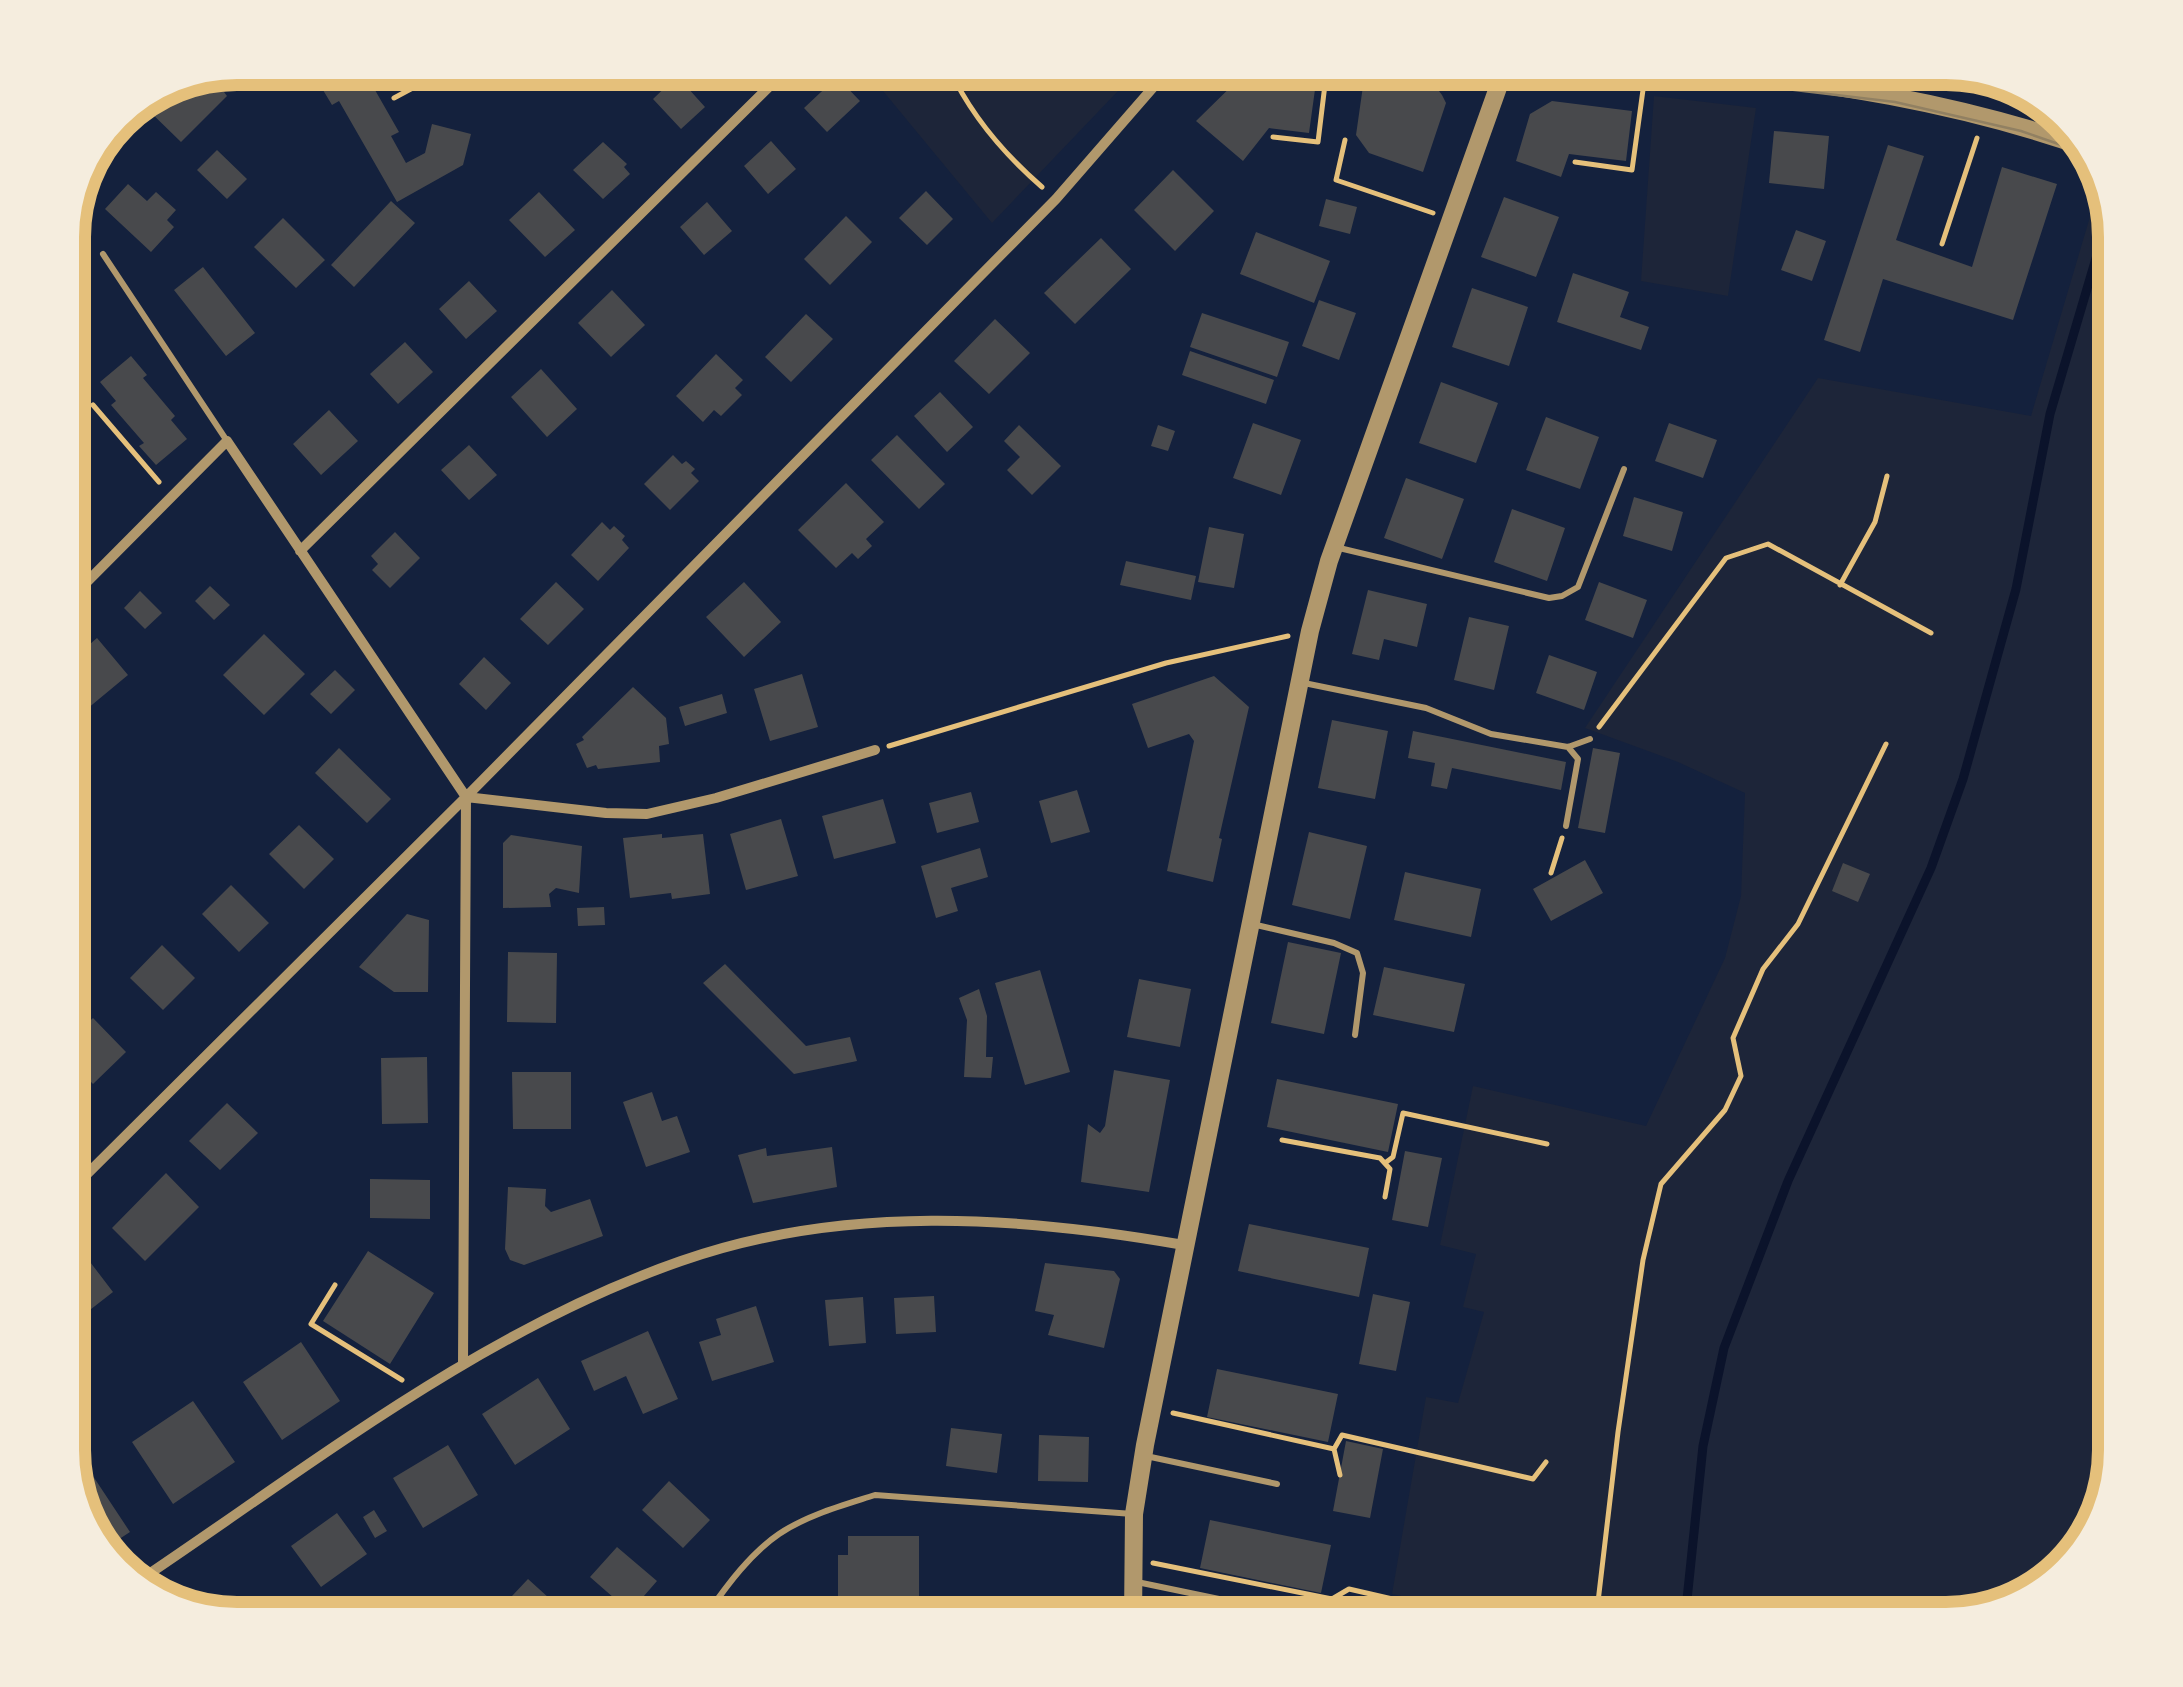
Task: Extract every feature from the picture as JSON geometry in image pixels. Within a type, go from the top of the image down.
[{"type":"street","points":[[300,550],[771,85]]},
{"type":"street","points":[[85,1177],[1056,199],[1155,85]]},
{"type":"street","points":[[1133,1602],[1134,1514],[1143,1456],[1310,631],[1335,546],[1499,85]]},
{"type":"street","points":[[1820,85],[1897,95],[1984,115],[2064,141]]},
{"type":"street","points":[[85,584],[226,440],[466,797],[463,1364]]},
{"type":"street","points":[[466,797],[648,814],[716,798],[875,750]]},
{"type":"street","points":[[149,1574],[463,1364],[557,1314],[682,1260],[811,1230],[895,1221],[968,1220],[1064,1226],[1184,1245]]},
{"type":"lane","points":[[103,254],[226,440]]},
{"type":"lane","points":[[1335,546],[1550,598],[1562,596],[1578,587],[1624,468]]},
{"type":"lane","points":[[1298,682],[1426,708],[1491,734],[1568,747],[1590,739]]},
{"type":"lane","points":[[1566,826],[1578,760],[1568,747]]},
{"type":"lane","points":[[1250,924],[1334,943],[1357,953],[1363,974],[1354,1035]]},
{"type":"lane","points":[[1143,1456],[1277,1484]]},
{"type":"lane","points":[[715,1602],[779,1534],[836,1507],[876,1494],[1134,1514]]},
{"type":"lane","points":[[1134,1582],[1233,1602]]},
{"type":"path","points":[[394,98],[418,85]]},
{"type":"path","points":[[958,85],[971,108],[1014,163],[1056,199]]},
{"type":"path","points":[[1273,137],[1318,142],[1325,85]]},
{"type":"path","points":[[1575,162],[1632,170],[1644,85]]},
{"type":"path","points":[[1942,244],[1984,115]]},
{"type":"path","points":[[1345,140],[1336,180],[1450,219]]},
{"type":"path","points":[[93,405],[170,496]]},
{"type":"path","points":[[1840,585],[1875,522],[1887,476]]},
{"type":"path","points":[[1590,739],[1726,558],[1768,544],[1931,633]]},
{"type":"path","points":[[875,750],[1166,663],[1310,631]]},
{"type":"path","points":[[1598,1602],[1640,1279],[1661,1184],[1724,1110],[1741,1076],[1733,1038],[1763,969],[1798,924],[1886,744]]},
{"type":"path","points":[[1551,874],[1566,826]]},
{"type":"path","points":[[1385,1163],[1393,1157],[1403,1113],[1548,1144]]},
{"type":"path","points":[[1282,1140],[1380,1158],[1390,1169],[1385,1198]]},
{"type":"path","points":[[335,1285],[311,1324],[419,1391]]},
{"type":"path","points":[[1152,1409],[1334,1449]]},
{"type":"path","points":[[1340,1475],[1334,1449],[1342,1436],[1533,1479],[1546,1462]]},
{"type":"path","points":[[1134,1559],[1332,1599],[1349,1589],[1405,1602]]},
{"type":"shaded area","points":[[878,85],[1124,85],[992,223]]},
{"type":"shaded area","points":[[1654,96],[1756,108],[1728,296],[1641,281]]},
{"type":"shaded area","points":[[2094,203],[2098,237],[2098,1450],[2090,1499],[2078,1526],[2039,1571],[2013,1586],[1966,1601],[1428,1602],[1392,1594],[1426,1397],[1458,1403],[1484,1312],[1463,1307],[1476,1254],[1440,1245],[1473,1086],[1646,1126],[1725,958],[1741,896],[1745,793],[1678,762],[1585,728],[1818,378],[2031,416]]},
{"type":"building","points":[[237,85],[224,92],[227,96],[181,142],[151,113],[179,97],[207,88]]},
{"type":"building","points":[[320,85],[372,85],[399,132],[391,136],[406,163],[425,153],[432,124],[471,134],[463,165],[397,202],[339,101],[332,105]]},
{"type":"building","points":[[668,85],[685,85],[705,107],[681,129],[653,99]]},
{"type":"building","points":[[828,85],[845,85],[860,101],[827,132],[804,108]]},
{"type":"building","points":[[1233,85],[1316,85],[1309,133],[1269,128],[1243,161],[1196,121]]},
{"type":"building","points":[[1363,85],[1436,87],[1446,103],[1423,172],[1369,153],[1356,135]]},
{"type":"building","points":[[1552,101],[1632,111],[1626,161],[1569,154],[1561,177],[1516,161],[1530,114]]},
{"type":"building","points":[[1774,131],[1829,136],[1824,189],[1769,183]]},
{"type":"building","points":[[771,141],[796,169],[768,194],[744,166]]},
{"type":"building","points":[[603,142],[627,164],[624,167],[630,174],[603,199],[573,170]]},
{"type":"building","points":[[1888,145],[1924,156],[1896,240],[1972,267],[2002,167],[2057,184],[2013,320],[1883,279],[1860,352],[1824,340]]},
{"type":"building","points":[[217,150],[247,179],[227,199],[197,170]]},
{"type":"building","points":[[1173,170],[1214,211],[1175,251],[1134,210]]},
{"type":"building","points":[[128,184],[147,201],[156,192],[176,210],[167,220],[174,227],[151,252],[105,209]]},
{"type":"building","points":[[926,191],[953,219],[927,245],[899,218]]},
{"type":"building","points":[[539,192],[575,230],[545,257],[509,220]]},
{"type":"building","points":[[1504,197],[1559,217],[1536,277],[1481,257]]},
{"type":"building","points":[[1326,199],[1357,207],[1350,234],[1319,226]]},
{"type":"building","points":[[391,201],[415,223],[354,287],[331,265]]},
{"type":"building","points":[[707,202],[732,231],[704,255],[680,227]]},
{"type":"building","points":[[846,216],[872,242],[830,285],[804,259]]},
{"type":"building","points":[[283,218],[325,260],[296,288],[254,247]]},
{"type":"building","points":[[1796,230],[1826,241],[1812,281],[1781,270]]},
{"type":"building","points":[[1256,232],[1330,261],[1314,303],[1240,274]]},
{"type":"building","points":[[1101,238],[1131,269],[1075,324],[1044,293]]},
{"type":"building","points":[[203,267],[255,333],[226,356],[174,290]]},
{"type":"building","points":[[1573,273],[1629,292],[1620,317],[1649,327],[1641,350],[1557,322]]},
{"type":"building","points":[[469,281],[497,311],[466,339],[439,309]]},
{"type":"building","points":[[1472,288],[1528,307],[1509,366],[1452,347]]},
{"type":"building","points":[[612,290],[645,325],[611,357],[578,323]]},
{"type":"building","points":[[1319,300],[1356,313],[1339,360],[1302,346]]},
{"type":"building","points":[[1202,313],[1289,342],[1277,377],[1190,347]]},
{"type":"building","points":[[806,314],[833,339],[791,382],[765,357]]},
{"type":"building","points":[[995,319],[1030,353],[989,394],[954,361]]},
{"type":"building","points":[[405,342],[433,372],[398,404],[370,374]]},
{"type":"building","points":[[1190,351],[1274,380],[1266,404],[1182,375]]},
{"type":"building","points":[[716,354],[743,380],[735,388],[742,395],[721,416],[714,410],[703,422],[676,396]]},
{"type":"building","points":[[131,356],[187,439],[156,465],[139,446],[144,443],[111,405],[116,401],[100,382]]},
{"type":"building","points":[[541,369],[577,409],[547,437],[511,397]]},
{"type":"building","points":[[1441,382],[1498,403],[1476,463],[1419,443]]},
{"type":"building","points":[[940,392],[973,427],[947,452],[914,416]]},
{"type":"building","points":[[329,410],[358,441],[321,475],[293,444]]},
{"type":"building","points":[[1546,417],[1599,437],[1580,489],[1526,470]]},
{"type":"building","points":[[1253,423],[1301,440],[1281,495],[1233,478]]},
{"type":"building","points":[[1669,423],[1717,440],[1703,478],[1655,461]]},
{"type":"building","points":[[1019,425],[1061,466],[1032,495],[1007,470],[1020,457],[1004,441]]},
{"type":"building","points":[[1158,425],[1175,431],[1168,451],[1151,446]]},
{"type":"building","points":[[897,435],[945,484],[919,509],[871,460]]},
{"type":"building","points":[[469,445],[497,475],[469,500],[441,470]]},
{"type":"building","points":[[673,455],[695,469],[691,473],[699,481],[670,510],[644,484]]},
{"type":"building","points":[[1406,478],[1464,499],[1442,559],[1384,538]]},
{"type":"building","points":[[846,483],[884,522],[866,539],[872,546],[858,559],[852,553],[836,568],[798,530]]},
{"type":"building","points":[[1634,497],[1683,512],[1672,551],[1623,536]]},
{"type":"building","points":[[1512,509],[1565,528],[1547,581],[1494,562]]},
{"type":"building","points":[[602,522],[625,536],[622,540],[629,548],[598,581],[571,555]]},
{"type":"building","points":[[1209,527],[1244,534],[1234,588],[1198,582]]},
{"type":"building","points":[[395,532],[420,558],[390,588],[372,570],[378,564],[371,556]]},
{"type":"building","points":[[1126,561],[1196,576],[1191,600],[1120,585]]},
{"type":"building","points":[[556,582],[584,609],[548,645],[520,619]]},
{"type":"building","points":[[744,582],[781,622],[744,657],[706,617]]},
{"type":"building","points":[[1599,582],[1647,600],[1633,638],[1585,620]]},
{"type":"building","points":[[210,586],[230,605],[214,620],[195,601]]},
{"type":"building","points":[[1368,590],[1427,604],[1417,647],[1384,639],[1379,660],[1352,654]]},
{"type":"building","points":[[140,591],[162,613],[145,629],[124,608]]},
{"type":"building","points":[[1469,617],[1509,626],[1494,690],[1454,680]]},
{"type":"building","points":[[264,634],[305,674],[264,715],[223,675]]},
{"type":"building","points":[[97,638],[128,675],[87,709],[85,707],[85,648]]},
{"type":"building","points":[[1549,655],[1597,672],[1584,710],[1536,693]]},
{"type":"building","points":[[484,657],[511,683],[486,710],[459,684]]},
{"type":"building","points":[[335,670],[355,690],[331,714],[310,694]]},
{"type":"building","points":[[802,674],[818,727],[770,741],[754,689]]},
{"type":"building","points":[[1214,676],[1249,707],[1213,882],[1167,871],[1194,741],[1189,734],[1148,748],[1132,704]]},
{"type":"building","points":[[633,687],[666,718],[669,744],[659,746],[660,762],[587,768],[576,744]]},
{"type":"building","points":[[722,694],[727,713],[685,726],[679,707]]},
{"type":"building","points":[[1332,720],[1388,731],[1375,799],[1318,788]]},
{"type":"building","points":[[1413,731],[1566,762],[1561,790],[1452,768],[1447,789],[1431,786],[1435,763],[1408,758]]},
{"type":"building","points":[[339,748],[391,799],[367,823],[315,773]]},
{"type":"building","points":[[1593,748],[1620,753],[1605,833],[1578,828]]},
{"type":"building","points":[[1077,790],[1090,832],[1051,843],[1039,801]]},
{"type":"building","points":[[971,792],[979,822],[937,833],[929,803]]},
{"type":"building","points":[[883,799],[896,843],[834,859],[822,816]]},
{"type":"building","points":[[781,819],[798,876],[746,890],[730,834]]},
{"type":"building","points":[[299,825],[334,859],[304,889],[269,854]]},
{"type":"building","points":[[1309,832],[1367,846],[1350,919],[1292,905]]},
{"type":"building","points":[[662,834],[662,838],[703,834],[710,894],[672,899],[671,893],[630,898],[623,838]]},
{"type":"building","points":[[511,835],[582,846],[579,893],[556,888],[549,894],[551,907],[503,908],[503,843]]},
{"type":"building","points":[[980,848],[988,877],[951,888],[958,911],[936,918],[921,866]]},
{"type":"building","points":[[1585,860],[1603,893],[1551,921],[1533,889]]},
{"type":"building","points":[[1843,863],[1870,874],[1858,902],[1832,891]]},
{"type":"building","points":[[1405,872],[1481,889],[1471,937],[1394,920]]},
{"type":"building","points":[[231,885],[269,923],[239,952],[202,914]]},
{"type":"building","points":[[604,907],[605,925],[578,926],[577,908]]},
{"type":"building","points":[[407,914],[429,920],[428,992],[394,992],[359,967]]},
{"type":"building","points":[[1288,942],[1341,953],[1324,1034],[1271,1023]]},
{"type":"building","points":[[162,945],[195,978],[163,1010],[130,978]]},
{"type":"building","points":[[508,952],[557,953],[556,1023],[507,1022]]},
{"type":"building","points":[[725,964],[806,1046],[850,1037],[857,1061],[794,1074],[703,983]]},
{"type":"building","points":[[1384,967],[1465,984],[1454,1032],[1373,1015]]},
{"type":"building","points":[[1040,970],[1070,1072],[1025,1085],[995,983]]},
{"type":"building","points":[[1139,979],[1191,989],[1180,1047],[1127,1037]]},
{"type":"building","points":[[979,989],[987,1016],[986,1057],[993,1057],[991,1078],[964,1077],[967,1020],[959,998]]},
{"type":"building","points":[[93,1018],[126,1052],[93,1084],[85,1076],[85,1026]]},
{"type":"building","points":[[427,1057],[428,1123],[382,1124],[381,1058]]},
{"type":"building","points":[[1114,1070],[1170,1080],[1149,1192],[1081,1182],[1088,1124],[1100,1133],[1105,1126]]},
{"type":"building","points":[[512,1072],[571,1072],[571,1129],[513,1129]]},
{"type":"building","points":[[1277,1079],[1398,1104],[1388,1152],[1267,1127]]},
{"type":"building","points":[[652,1092],[662,1121],[677,1116],[690,1152],[646,1167],[623,1102]]},
{"type":"building","points":[[227,1103],[258,1133],[220,1170],[189,1141]]},
{"type":"building","points":[[832,1147],[837,1187],[753,1203],[738,1155],[766,1148],[767,1156]]},
{"type":"building","points":[[1405,1151],[1442,1158],[1428,1227],[1392,1220]]},
{"type":"building","points":[[166,1173],[199,1207],[145,1261],[112,1228]]},
{"type":"building","points":[[370,1179],[430,1180],[430,1219],[370,1218]]},
{"type":"building","points":[[508,1187],[546,1189],[545,1206],[551,1212],[590,1199],[603,1236],[524,1265],[510,1260],[505,1249]]},
{"type":"building","points":[[1249,1224],[1369,1248],[1359,1297],[1238,1271]]},
{"type":"building","points":[[368,1251],[434,1293],[390,1364],[323,1321]]},
{"type":"building","points":[[85,1255],[113,1292],[85,1314]]},
{"type":"building","points":[[1045,1263],[1114,1271],[1120,1279],[1104,1348],[1048,1335],[1054,1315],[1035,1311]]},
{"type":"building","points":[[1373,1294],[1410,1302],[1396,1371],[1359,1364]]},
{"type":"building","points":[[934,1296],[936,1332],[896,1334],[894,1298]]},
{"type":"building","points":[[863,1297],[866,1343],[829,1346],[825,1300]]},
{"type":"building","points":[[756,1306],[774,1362],[712,1381],[699,1342],[721,1335],[716,1319]]},
{"type":"building","points":[[648,1331],[678,1399],[643,1414],[626,1376],[594,1391],[581,1361]]},
{"type":"building","points":[[301,1342],[340,1401],[282,1440],[243,1382]]},
{"type":"building","points":[[1217,1369],[1338,1394],[1328,1442],[1207,1417]]},
{"type":"building","points":[[538,1378],[570,1429],[515,1465],[482,1414]]},
{"type":"building","points":[[193,1401],[235,1462],[173,1504],[132,1442]]},
{"type":"building","points":[[951,1428],[1002,1434],[997,1473],[946,1466]]},
{"type":"building","points":[[1039,1435],[1089,1437],[1088,1482],[1038,1481]]},
{"type":"building","points":[[1346,1441],[1383,1449],[1370,1518],[1333,1511]]},
{"type":"building","points":[[448,1445],[478,1495],[423,1528],[393,1478]]},
{"type":"building","points":[[87,1471],[130,1532],[116,1541],[97,1508]]},
{"type":"building","points":[[669,1481],[710,1520],[683,1548],[642,1510]]},
{"type":"building","points":[[374,1510],[387,1531],[375,1538],[363,1517]]},
{"type":"building","points":[[337,1513],[367,1554],[321,1587],[291,1546]]},
{"type":"building","points":[[1210,1520],[1331,1545],[1321,1593],[1200,1568]]},
{"type":"building","points":[[848,1536],[919,1536],[919,1602],[847,1602],[847,1596],[838,1596],[838,1555],[848,1555]]},
{"type":"building","points":[[617,1547],[657,1581],[639,1602],[619,1602],[590,1577]]},
{"type":"building","points":[[528,1579],[553,1602],[506,1602]]},
{"type":"building","points":[[1353,1596],[1381,1602],[1352,1602]]},
{"type":"waterway","points":[[1687,1602],[1703,1446],[1724,1348],[1788,1181],[1931,868],[1963,779],[2016,589],[2050,414],[2098,252]]},
{"type":"tram line","points":[[1754,85],[1895,102],[2021,131],[2069,148]]}]
